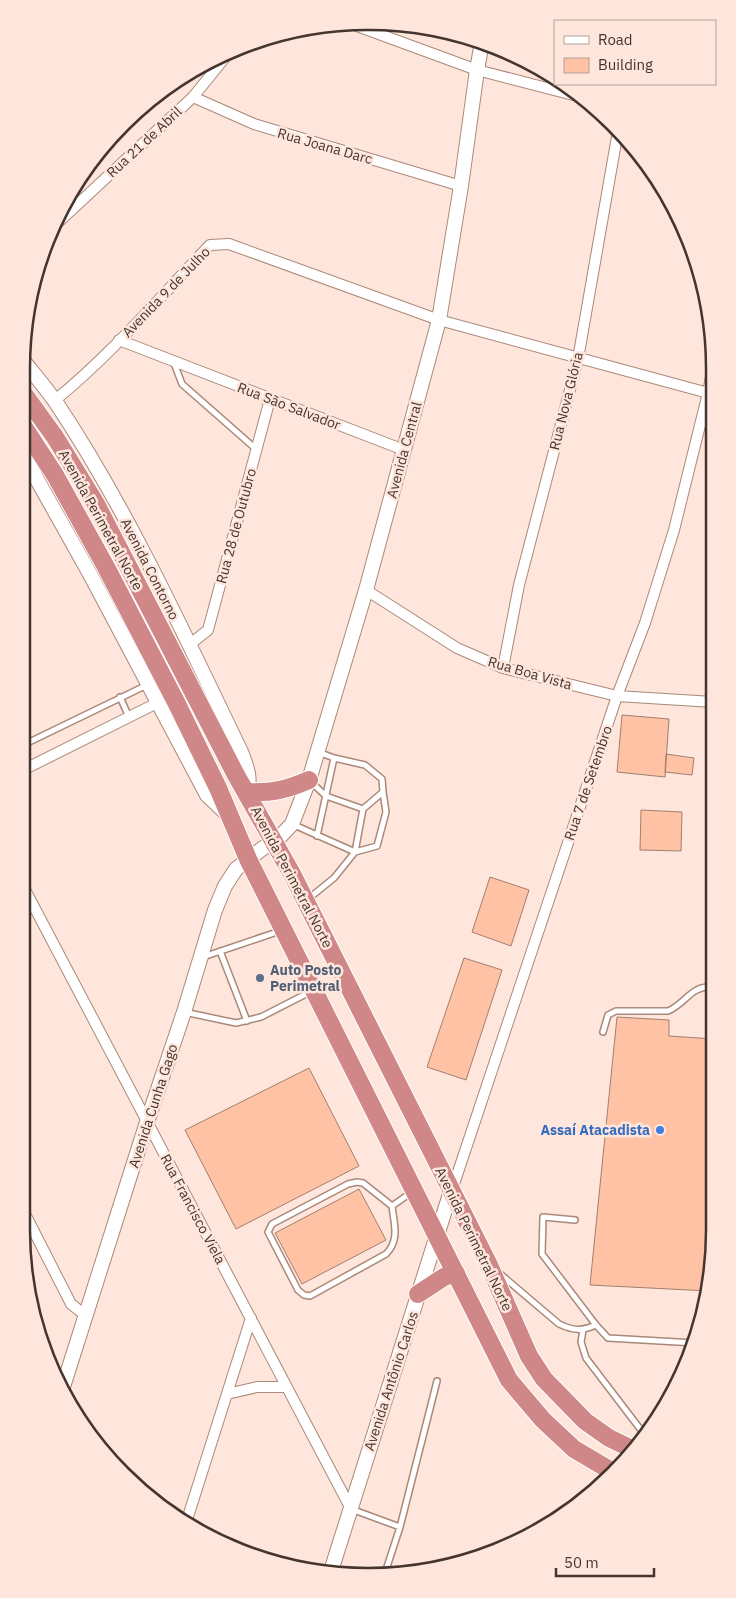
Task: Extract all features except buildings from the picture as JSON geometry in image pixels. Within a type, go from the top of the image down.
[{"type":"highway","name":"Avenida Perimetral Norte","points":[[30,402],[55,437],[96,504],[236,774],[306,901],[488,1263],[529,1356],[544,1379],[585,1420],[610,1438],[627,1447]]},
{"type":"highway","name":"Avenida Perimetral Norte","points":[[30,437],[55,475],[106,567],[181,712],[218,788],[248,859],[509,1380],[543,1420],[574,1449],[607,1469]]},
{"type":"highway","points":[[247,792],[276,792],[290,789],[309,780]]},
{"type":"highway","points":[[418,1294],[444,1277],[456,1273]]},
{"type":"street","points":[[368,30],[477,70],[564,93]]},
{"type":"street","name":"Avenida Central","points":[[274,842],[292,824],[318,752],[366,590],[439,320],[481,49]]},
{"type":"street","name":"Rua 21 de Abril","points":[[68,213],[193,97],[219,65]]},
{"type":"street","name":"Rua Joana Darc","points":[[193,97],[254,124],[461,186]]},
{"type":"street","name":"Rua Nova Glória","points":[[503,668],[519,585],[578,359],[617,139]]},
{"type":"street","name":"Avenida 9 de Julho","points":[[54,401],[74,385],[119,340],[210,245],[229,244],[439,320],[706,393]]},
{"type":"street","name":"Rua São Salvador","points":[[119,340],[404,450]]},
{"type":"street","name":"Avenida Contorno","points":[[30,370],[54,401],[103,480],[148,564],[242,754],[249,773],[247,792]]},
{"type":"street","name":"Rua 28 de Outubro","points":[[189,645],[208,630],[270,399]]},
{"type":"street","name":"Rua 7 de Setembro","points":[[451,1191],[617,696],[645,623],[674,530],[706,409]]},
{"type":"street","points":[[30,467],[90,574],[207,795],[228,815]]},
{"type":"street","name":"Rua Boa Vista","points":[[366,590],[457,648],[503,668],[617,696],[706,702]]},
{"type":"street","points":[[30,766],[159,702]]},
{"type":"street","name":"Avenida Cunha Gago","points":[[65,1379],[215,910],[225,886],[236,869],[274,842]]},
{"type":"street","name":"Rua Francisco Viela","points":[[30,899],[350,1509]]},
{"type":"street","name":"Avenida Antônio Carlos","points":[[332,1566],[451,1191]]},
{"type":"street","points":[[30,1224],[71,1304],[85,1315]]},
{"type":"street","points":[[188,1516],[251,1318]]},
{"type":"street","points":[[227,1394],[257,1387],[286,1387]]},
{"type":"lane","points":[[174,361],[182,384],[256,449]]},
{"type":"lane","points":[[30,742],[149,684]]},
{"type":"lane","points":[[120,697],[129,717]]},
{"type":"lane","points":[[292,824],[355,852],[376,846],[386,812],[382,779],[365,765],[334,758],[318,752]]},
{"type":"lane","points":[[317,836],[334,758]]},
{"type":"lane","points":[[309,780],[326,796],[363,809]]},
{"type":"lane","points":[[306,901],[334,878],[355,852],[363,809],[383,792]]},
{"type":"lane","points":[[200,958],[283,930]]},
{"type":"lane","points":[[220,951],[247,1021]]},
{"type":"lane","points":[[603,1032],[608,1016],[616,1010],[668,1011],[673,1009],[696,989],[706,986]]},
{"type":"lane","points":[[184,1012],[236,1023],[261,1017],[314,990]]},
{"type":"lane","points":[[357,1182],[363,1184],[392,1206],[395,1241],[392,1248],[386,1254],[310,1296],[304,1295],[298,1290],[268,1232],[272,1224],[348,1184],[357,1182]]},
{"type":"lane","points":[[392,1206],[415,1191]]},
{"type":"lane","points":[[575,1220],[543,1217],[542,1254],[608,1338],[687,1342]]},
{"type":"lane","points":[[488,1263],[559,1324],[567,1328],[583,1330],[596,1324]]},
{"type":"lane","points":[[583,1330],[581,1348],[586,1358],[641,1430]]},
{"type":"lane","points":[[387,1567],[400,1527],[437,1381]]},
{"type":"lane","points":[[350,1509],[400,1527]]},
{"type":"place","name":"Auto Posto Perimetral","points":[[260,978]]},
{"type":"place","name":"Assaí Atacadista","points":[[660,1130]]}]
